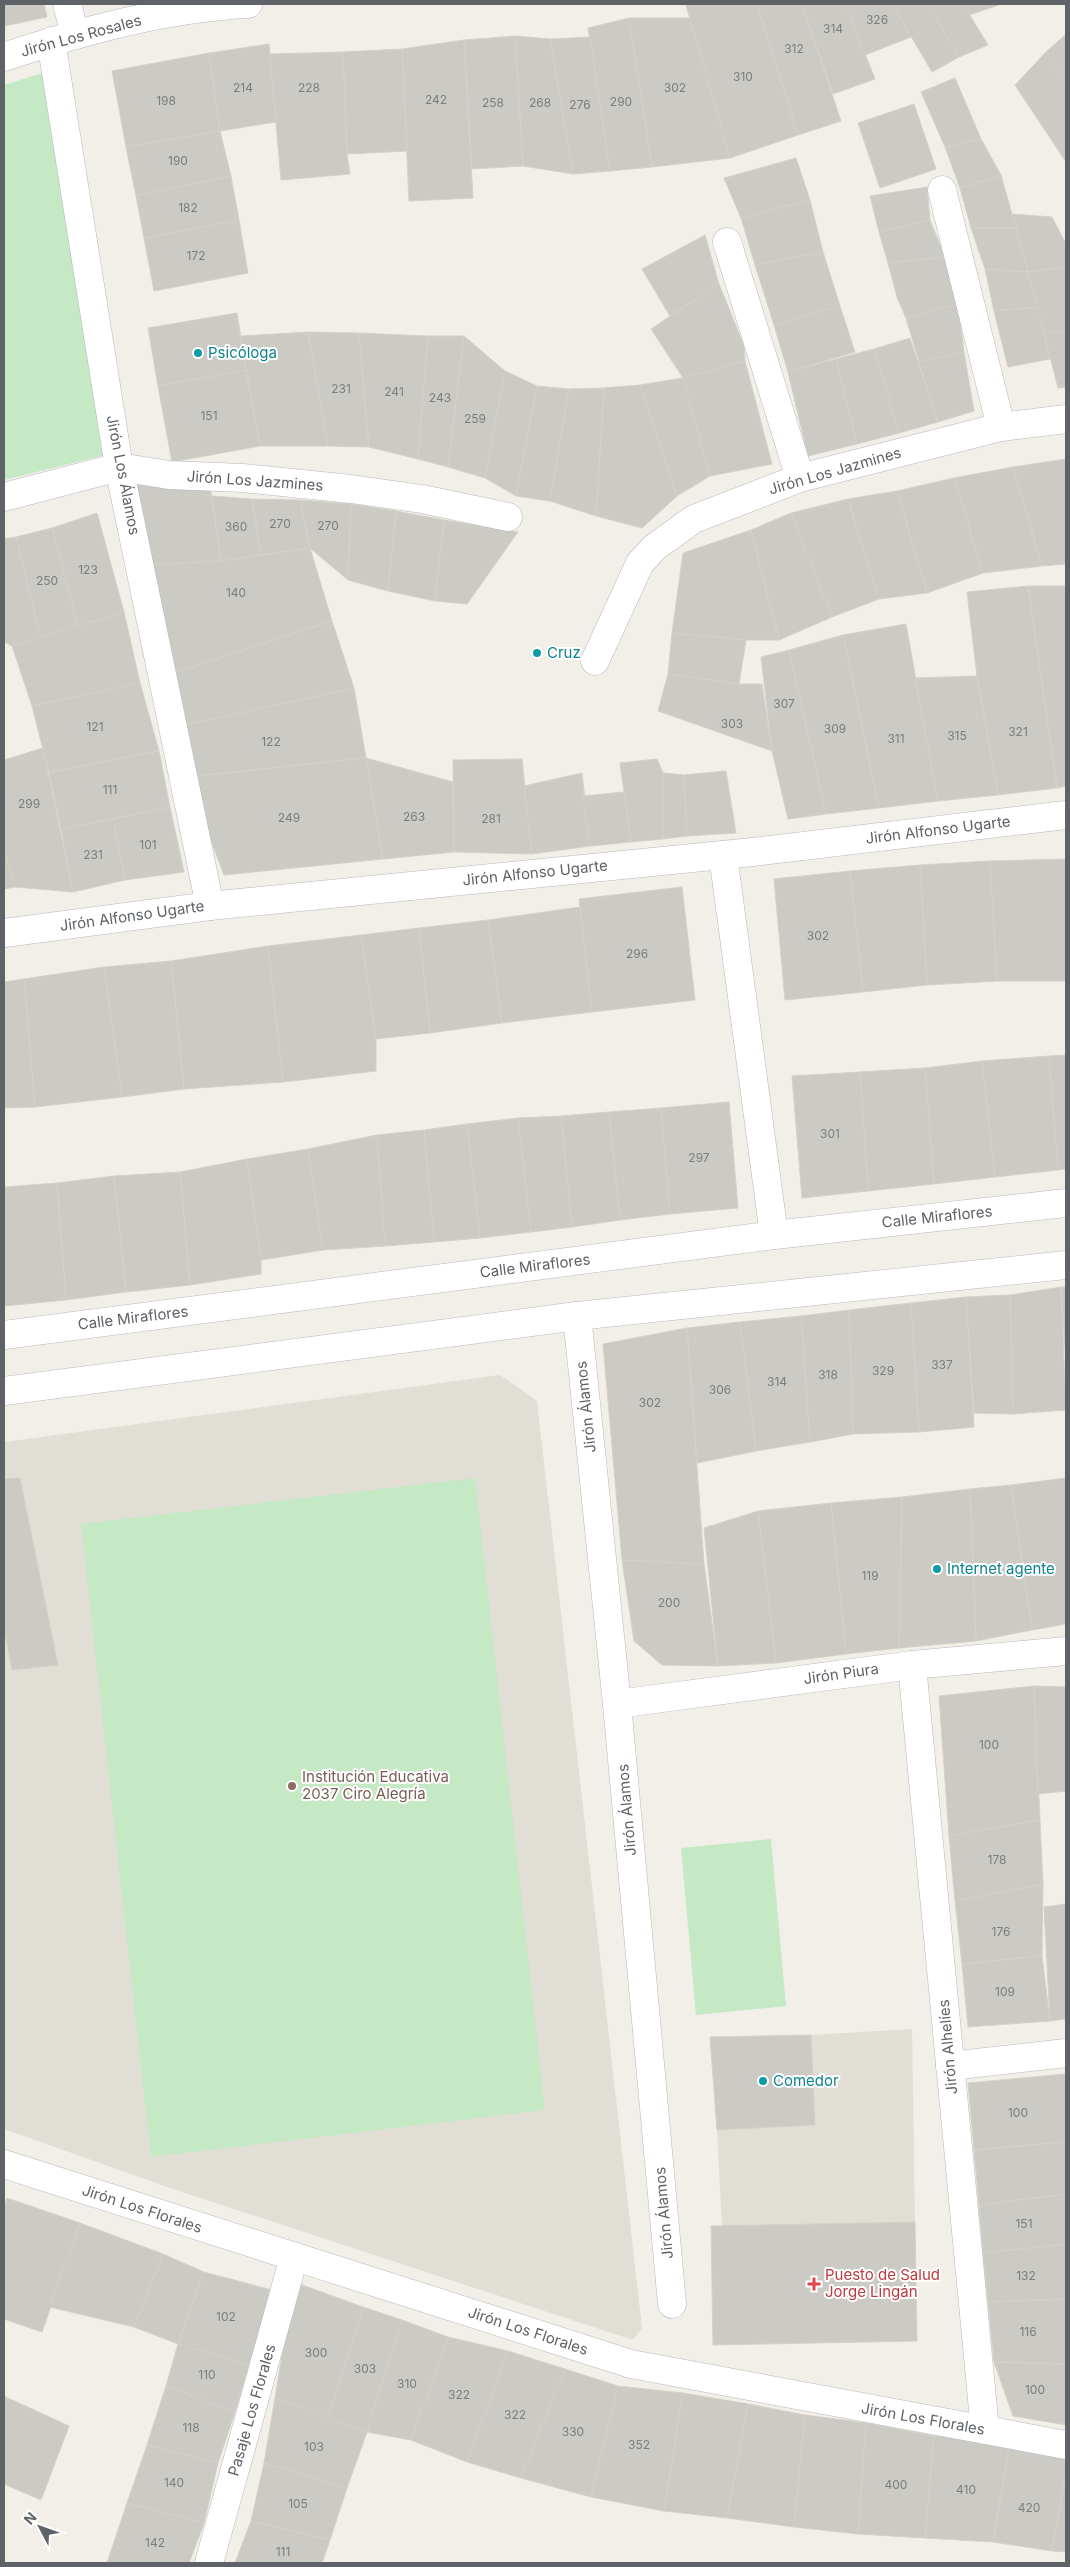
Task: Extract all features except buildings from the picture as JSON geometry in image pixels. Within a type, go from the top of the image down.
[{"type":"street","name":"Jirón Los Álamos","points":[[67,4],[63,38],[120,467],[210,906]]},
{"type":"street","name":"Jirón Los Rosales","points":[[4,57],[63,38],[202,6],[248,4]]},
{"type":"street","points":[[942,190],[1000,427]]},
{"type":"street","points":[[727,242],[800,478]]},
{"type":"street","name":"Jirón Los Jazmines","points":[[595,661],[640,564],[655,547],[694,519],[800,478],[1000,427],[1066,419]]},
{"type":"street","name":"Jirón Los Jazmines","points":[[4,497],[120,467],[169,475],[243,478],[351,489],[422,499],[508,517]]},
{"type":"street","name":"Jirón Alfonso Ugarte","points":[[4,933],[210,906],[723,855],[1066,815]]},
{"type":"street","points":[[723,855],[774,1234]]},
{"type":"street","name":"Calle Miraflores","points":[[4,1335],[774,1234],[1066,1203]]},
{"type":"street","points":[[4,1391],[577,1316],[1066,1266]]},
{"type":"street","name":"Jirón Álamos","points":[[577,1316],[617,1704],[672,2304]]},
{"type":"street","name":"Jirón Piura","points":[[617,1704],[912,1665],[1066,1651]]},
{"type":"street","name":"Jirón Alhelíes","points":[[912,1665],[985,2430]]},
{"type":"street","points":[[950,2066],[1066,2053]]},
{"type":"street","name":"Jirón Los Florales","points":[[4,2164],[631,2364],[1066,2445]]},
{"type":"street","name":"Pasaje Los Florales","points":[[209,2563],[294,2257]]},
{"type":"shaded area","name":"Institución Educativa 2037 Ciro Alegría","points":[[500,1375],[537,1401],[642,2328],[633,2340],[173,2189],[4,2129],[4,1442]]},
{"type":"shaded area","points":[[912,2029],[915,2222],[722,2226],[717,2130],[815,2125],[811,2035]]},
{"type":"green space","points":[[43,73],[105,455],[4,480],[4,85]]},
{"type":"green space","points":[[475,1478],[545,2110],[151,2157],[81,1524]]},
{"type":"green space","points":[[771,1839],[786,2006],[696,2015],[681,1848]]},
{"type":"place","name":"Psicóloga","points":[[198,353]]},
{"type":"place","name":"Cruz","points":[[537,653]]},
{"type":"place","name":"Internet agente","points":[[937,1569]]},
{"type":"place","name":"Institución Educativa 2037 Ciro Alegría","points":[[292,1786]]},
{"type":"place","name":"Comedor","points":[[763,2081]]},
{"type":"place","name":"Puesto de Salud Jorge Lingán","points":[[814,2284]]}]
